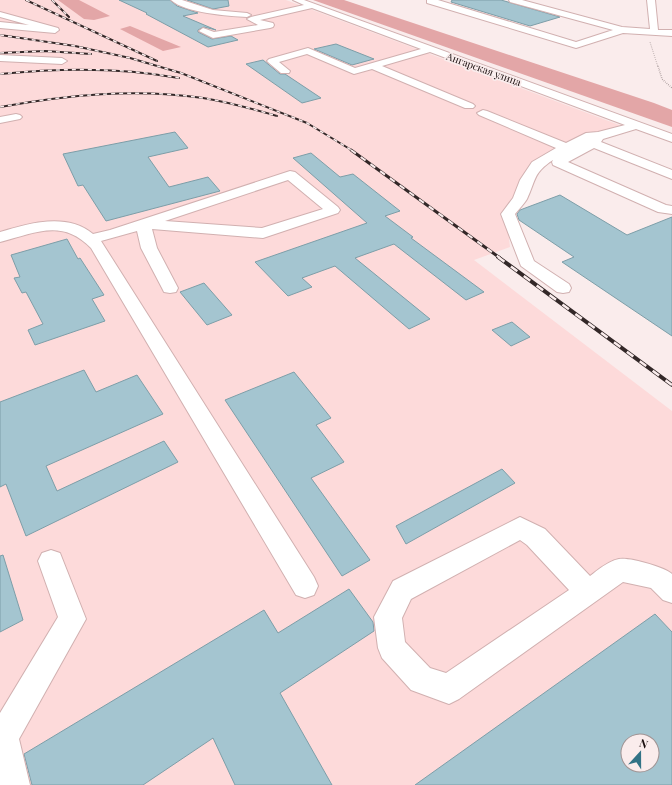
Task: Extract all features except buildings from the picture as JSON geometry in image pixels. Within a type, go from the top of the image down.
[{"type":"street","points":[[176,0],[200,9],[249,17],[312,6]]},
{"type":"street","name":"Ангарская улица","points":[[297,0],[672,138]]},
{"type":"street","points":[[434,0],[430,1],[576,45],[622,30]]},
{"type":"street","points":[[513,0],[622,30],[672,33]]},
{"type":"street","points":[[651,0],[654,32]]},
{"type":"street","points":[[233,6],[249,17],[266,25]]},
{"type":"street","points":[[0,14],[55,30],[0,25]]},
{"type":"street","points":[[203,31],[213,35],[276,23]]},
{"type":"street","points":[[285,71],[272,61],[308,51],[354,71],[430,49]]},
{"type":"street","points":[[0,58],[62,61]]},
{"type":"street","points":[[374,66],[469,106]]},
{"type":"street","points":[[483,113],[567,148]]},
{"type":"street","points":[[0,120],[16,117]]},
{"type":"street","points":[[636,125],[596,139],[558,162],[663,209],[672,210]]},
{"type":"street","points":[[563,288],[527,263],[508,214],[520,199],[527,180],[538,165],[590,136],[672,175]]},
{"type":"street","points":[[90,239],[143,224],[290,175],[333,210],[263,232],[143,224]]},
{"type":"street","points":[[143,224],[149,248],[170,288]]},
{"type":"street","points":[[0,237],[40,225],[65,225],[82,232],[97,246],[305,586]]},
{"type":"street","points":[[588,593],[536,537],[520,528],[402,590],[388,617],[392,648],[421,680],[449,689],[588,593],[620,570],[658,578],[672,591]]},
{"type":"street","points":[[14,785],[3,737],[72,619],[51,561]]},
{"type":"path","points":[[649,39],[662,79],[672,88]]},
{"type":"shaded area","points":[[0,0],[286,0],[622,126],[539,160],[506,214],[510,247],[474,260],[672,411],[672,785],[0,785]]},
{"type":"shaded area","points":[[58,0],[79,0],[110,16],[94,20],[84,19]]},
{"type":"shaded area","points":[[313,0],[344,0],[654,103],[672,110],[672,127]]},
{"type":"shaded area","points":[[130,26],[181,47],[163,51],[120,29]]},
{"type":"railway","points":[[26,0],[157,61]]},
{"type":"railway","points":[[52,0],[69,17]]},
{"type":"railway","points":[[0,35],[75,46],[130,58],[181,73],[307,123],[353,151]]},
{"type":"railway","points":[[0,53],[45,51],[91,54]]},
{"type":"railway","points":[[0,74],[67,70],[112,70],[157,74],[179,78]]},
{"type":"railway","points":[[0,107],[76,96],[127,93],[178,95],[203,98],[277,116]]},
{"type":"railway","points":[[351,150],[500,258]]},
{"type":"railway","points":[[498,257],[672,385]]}]
